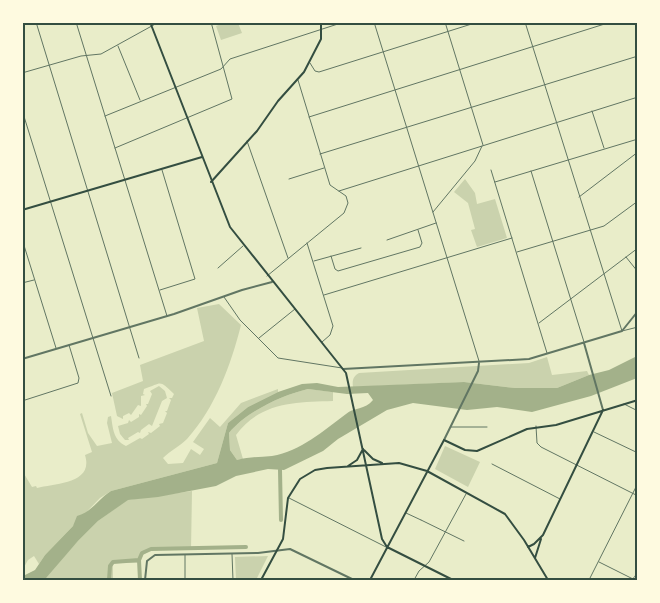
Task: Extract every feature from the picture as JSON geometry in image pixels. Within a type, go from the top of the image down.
[{"type":"main road","points":[[150,22],[230,227],[243,246],[343,369],[349,385],[382,539],[387,547],[453,580]]},
{"type":"main road","points":[[211,182],[298,80],[310,63],[321,39],[321,22]]},
{"type":"main road","points":[[22,210],[202,157]]},
{"type":"main road","points":[[370,580],[444,440],[465,450],[478,451],[536,426],[556,424],[638,400]]},
{"type":"main road","points":[[534,558],[541,538],[603,410]]},
{"type":"main road","points":[[363,449],[373,459],[385,463]]},
{"type":"main road","points":[[347,466],[357,460],[363,449]]},
{"type":"main road","points":[[261,580],[283,539],[288,498],[297,483],[311,472],[328,468],[385,463],[407,464],[427,471],[505,514],[548,580]]},
{"type":"main road","points":[[528,547],[541,538]]},
{"type":"street","points":[[36,22],[139,358]]},
{"type":"street","points":[[76,22],[167,316]]},
{"type":"street","points":[[22,73],[101,54],[159,22]]},
{"type":"street","points":[[105,116],[224,65],[228,60],[238,56],[344,22]]},
{"type":"street","points":[[374,22],[479,362],[474,378],[444,440]]},
{"type":"street","points":[[433,212],[475,161],[483,146],[445,22]]},
{"type":"street","points":[[310,63],[315,71],[319,72],[478,22]]},
{"type":"street","points":[[524,22],[622,331]]},
{"type":"street","points":[[309,117],[611,22]]},
{"type":"street","points":[[115,148],[232,99],[233,94],[212,23]]},
{"type":"street","points":[[118,46],[141,101]]},
{"type":"street","points":[[320,154],[638,56]]},
{"type":"street","points":[[267,276],[345,212],[348,203],[347,198],[330,185],[298,80]]},
{"type":"street","points":[[339,191],[638,97]]},
{"type":"street","points":[[22,110],[111,396]]},
{"type":"street","points":[[592,111],[604,149]]},
{"type":"street","points":[[495,182],[638,139]]},
{"type":"street","points":[[247,141],[288,258]]},
{"type":"street","points":[[579,197],[638,152]]},
{"type":"street","points":[[159,290],[195,280],[161,168]]},
{"type":"street","points":[[289,179],[324,168]]},
{"type":"street","points":[[491,170],[547,353]]},
{"type":"street","points":[[531,171],[603,410]]},
{"type":"street","points":[[516,252],[604,226],[638,201]]},
{"type":"street","points":[[387,240],[436,223]]},
{"type":"street","points":[[331,256],[335,269],[338,271],[420,247],[422,243],[418,230]]},
{"type":"street","points":[[324,295],[512,238]]},
{"type":"street","points":[[22,239],[56,349]]},
{"type":"street","points":[[307,242],[334,328],[330,335],[322,342]]},
{"type":"street","points":[[218,268],[243,246]]},
{"type":"street","points":[[313,262],[361,248]]},
{"type":"street","points":[[538,324],[638,248]]},
{"type":"street","points":[[626,257],[638,272]]},
{"type":"street","points":[[22,283],[35,280]]},
{"type":"street","points":[[22,358],[167,316],[272,282]]},
{"type":"street","points":[[223,297],[240,320],[278,358],[343,369],[529,359],[638,327]]},
{"type":"street","points":[[258,339],[295,309]]},
{"type":"street","points":[[622,331],[638,311]]},
{"type":"street","points":[[22,401],[76,385],[79,382],[69,345]]},
{"type":"street","points":[[624,404],[638,411]]},
{"type":"street","points":[[536,426],[538,445],[638,496]]},
{"type":"street","points":[[451,427],[487,427]]},
{"type":"street","points":[[594,432],[638,453]]},
{"type":"street","points":[[492,464],[561,499]]},
{"type":"street","points":[[589,580],[638,483]]},
{"type":"street","points":[[414,580],[419,570],[425,566],[466,493]]},
{"type":"street","points":[[288,498],[387,547]]},
{"type":"street","points":[[406,513],[464,541]]},
{"type":"street","points":[[145,580],[146,563],[155,555],[232,554],[293,549],[354,580]]},
{"type":"street","points":[[185,554],[185,580]]},
{"type":"street","points":[[232,554],[233,580]]},
{"type":"street","points":[[599,562],[636,580]]},
{"type":"shaded area","points":[[226,22],[238,23],[242,33],[221,40],[216,26]]},
{"type":"shaded area","points":[[465,179],[475,193],[477,204],[495,199],[507,238],[477,247],[471,230],[475,229],[468,203],[454,192]]},
{"type":"shaded area","points":[[219,304],[241,325],[227,370],[214,400],[197,427],[184,442],[163,458],[168,464],[183,463],[191,449],[200,455],[204,449],[193,442],[210,418],[220,427],[241,403],[278,389],[278,392],[248,407],[228,423],[217,463],[111,491],[100,498],[45,555],[39,564],[34,556],[28,560],[23,569],[23,472],[32,487],[36,486],[37,488],[71,480],[79,477],[84,472],[86,465],[85,455],[92,452],[80,414],[82,413],[88,433],[97,446],[112,443],[107,423],[108,417],[111,416],[116,437],[126,446],[140,438],[142,439],[149,434],[148,432],[151,433],[160,426],[159,424],[163,423],[167,413],[165,411],[167,411],[171,400],[169,398],[172,398],[174,394],[165,386],[158,384],[144,389],[143,394],[145,395],[141,396],[141,406],[138,405],[131,415],[129,413],[123,416],[123,419],[117,416],[112,393],[143,381],[140,365],[204,341],[197,308]]},
{"type":"shaded area","points":[[637,356],[637,378],[591,396],[532,412],[497,407],[467,410],[413,403],[387,410],[338,439],[323,451],[284,470],[268,469],[236,476],[216,486],[158,497],[128,500],[98,521],[46,578],[42,580],[23,580],[23,576],[35,570],[45,555],[73,526],[77,516],[87,512],[106,494],[111,491],[217,463],[228,423],[248,407],[278,392],[302,384],[317,383],[338,387],[464,382],[515,388],[557,388],[589,375],[609,370]],"holes":[[[308,389],[347,394],[368,393],[373,400],[367,405],[349,412],[311,440],[293,450],[272,456],[237,460],[230,450],[229,433],[236,425],[265,405],[287,395]]]},
{"type":"shaded area","points":[[547,357],[552,375],[587,371],[589,375],[557,388],[515,388],[464,382],[353,387],[353,379],[359,373],[529,363]]},
{"type":"shaded area","points":[[159,386],[165,391],[167,398],[162,401],[152,426],[149,424],[140,433],[138,432],[128,438],[129,440],[125,440],[120,434],[118,426],[139,417],[139,414],[141,415],[147,406],[146,404],[148,404],[152,394],[150,391]]},
{"type":"shaded area","points":[[308,389],[333,392],[333,401],[292,403],[267,410],[256,416],[236,435],[243,459],[237,460],[230,450],[229,433],[236,425],[265,405],[287,395]]},
{"type":"shaded area","points":[[445,446],[480,462],[468,487],[435,469]]},
{"type":"shaded area","points":[[192,491],[191,550],[151,550],[143,555],[140,563],[113,563],[113,580],[42,580],[98,521],[127,500]]},
{"type":"shaded area","points":[[268,556],[256,580],[236,580],[235,557]]},
{"type":"waterway","points":[[280,470],[281,520]]},
{"type":"waterway","points":[[109,580],[110,566],[113,562],[139,560],[142,553],[151,549],[246,547]]},
{"type":"waterway","points":[[139,560],[140,580]]},
{"type":"railway","points":[[632,580],[638,572]]}]
